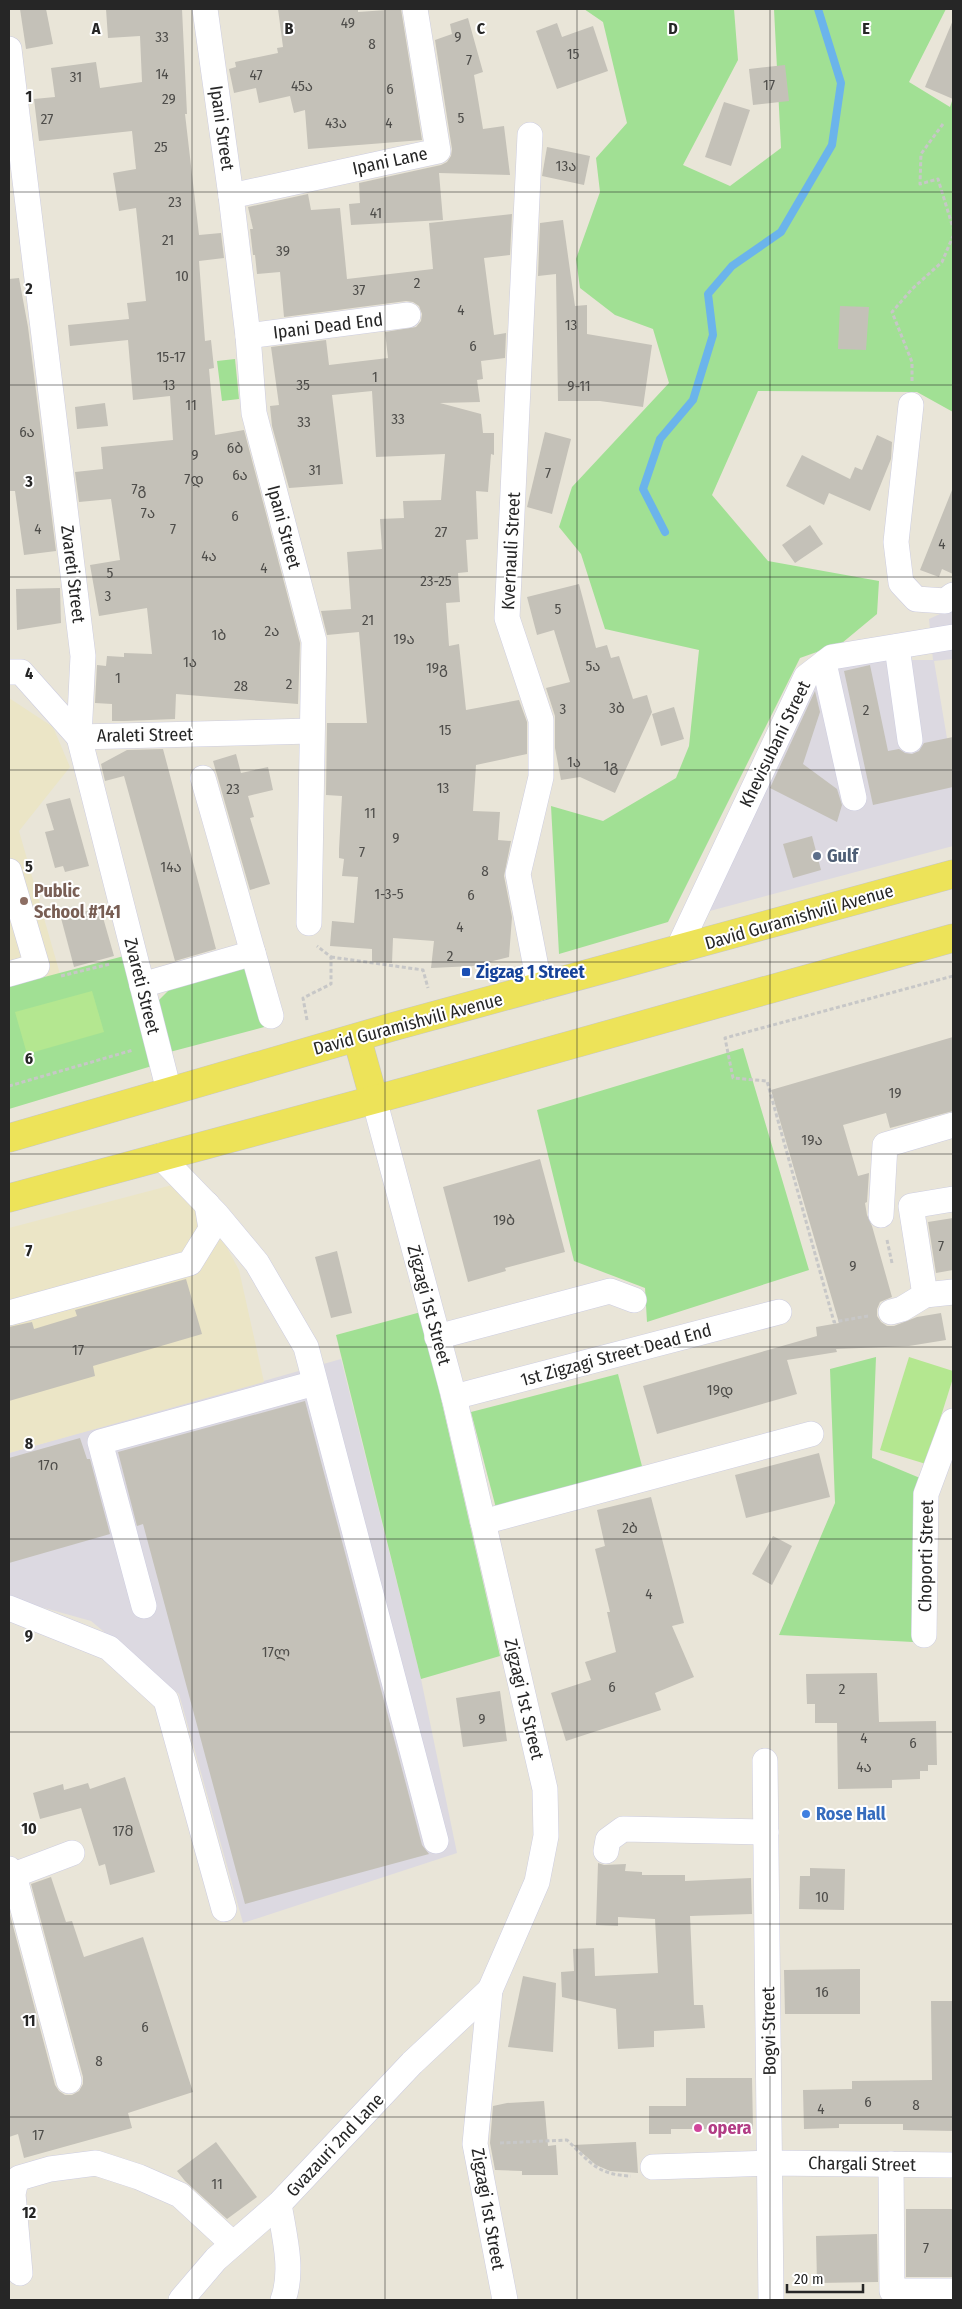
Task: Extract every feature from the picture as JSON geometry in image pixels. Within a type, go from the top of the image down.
[{"type":"main road","name":"David Guramishvili Avenue","points":[[9,1138],[357,1038],[953,874]]},
{"type":"main road","points":[[9,1198],[953,938]]},
{"type":"main road","points":[[357,1038],[374,1099]]},
{"type":"street","name":"Ipani Street","points":[[205,9],[248,336],[254,413],[314,641],[308,922]]},
{"type":"street","name":"Ipani Lane","points":[[231,196],[438,151],[416,9]]},
{"type":"street","name":"Zvareti Street","points":[[9,50],[83,656],[79,737],[169,1091]]},
{"type":"street","name":"Kvernauli Street","points":[[530,135],[507,618],[542,720],[541,776],[518,874],[540,988]]},
{"type":"street","name":"Ipani Dead End","points":[[248,336],[408,315]]},
{"type":"street","points":[[911,404],[896,542],[901,583],[916,599],[945,601],[953,594]]},
{"type":"street","name":"Khevisubani Street","points":[[677,951],[806,677],[832,657],[953,637]]},
{"type":"street","points":[[897,647],[910,740]]},
{"type":"street","points":[[824,663],[854,798]]},
{"type":"street","name":"Araleti Street","points":[[9,672],[21,672],[79,737],[312,731]]},
{"type":"street","points":[[203,778],[271,1016]]},
{"type":"street","points":[[9,871],[37,966],[9,974]]},
{"type":"street","points":[[142,985],[253,953]]},
{"type":"street","name":"Zigzagi 1st Street","points":[[374,1099],[454,1397],[545,1789],[546,1836],[537,1882],[490,1990],[475,2144],[505,2300]]},
{"type":"street","points":[[881,1215],[885,1145],[953,1125]]},
{"type":"street","points":[[160,1156],[207,1204],[257,1263],[306,1347],[436,1841]]},
{"type":"street","points":[[925,1296],[911,1206],[953,1199]]},
{"type":"street","points":[[9,1313],[190,1263],[210,1229],[207,1204]]},
{"type":"street","points":[[437,1336],[610,1291],[634,1300]]},
{"type":"street","points":[[891,1312],[902,1310],[925,1296],[953,1292]]},
{"type":"street","name":"1st Zigzagi Street Dead End","points":[[454,1397],[779,1312]]},
{"type":"street","points":[[144,1606],[100,1442],[315,1383]]},
{"type":"street","name":"Choporti Street","points":[[924,1635],[926,1494],[948,1450],[953,1421]]},
{"type":"street","points":[[483,1522],[811,1434]]},
{"type":"street","points":[[9,1608],[109,1648],[166,1700],[224,1909]]},
{"type":"street","name":"Bogvi Street","points":[[765,1761],[771,2300]]},
{"type":"street","points":[[606,1851],[608,1840],[623,1829],[766,1832]]},
{"type":"street","points":[[68,2081],[12,1872],[72,1853]]},
{"type":"street","name":"Gvazauri 2nd Lane","points":[[181,2300],[216,2259],[279,2204],[412,2063],[490,1990]]},
{"type":"street","points":[[20,2273],[13,2194],[15,2185],[19,2178],[50,2169],[96,2163],[140,2177],[180,2195],[234,2244]]},
{"type":"street","name":"Chargali Street","points":[[653,2167],[770,2163],[953,2165]]},
{"type":"street","points":[[891,2164],[892,2291],[953,2291]]},
{"type":"street","points":[[279,2204],[287,2253],[286,2291],[283,2300]]},
{"type":"path","points":[[943,124],[921,154],[920,184],[938,180],[953,228]]},
{"type":"path","points":[[911,404],[912,362],[892,312],[912,289],[942,262],[953,236]]},
{"type":"path","points":[[308,922],[310,941],[331,957],[423,970],[428,988]]},
{"type":"path","points":[[307,1020],[303,998],[331,984],[331,957]]},
{"type":"path","points":[[60,976],[135,958]]},
{"type":"path","points":[[891,1312],[834,1322],[767,1081],[733,1078],[725,1038],[953,976]]},
{"type":"path","points":[[9,1086],[157,1044]]},
{"type":"path","points":[[475,2144],[567,2140],[596,2169],[620,2176],[636,2176],[653,2167]]},
{"type":"shaded area","points":[[953,608],[953,659],[934,661],[953,774],[953,846],[706,912],[797,701],[845,660],[933,660],[929,619]]},
{"type":"shaded area","name":"Public School #141","points":[[9,698],[53,727],[70,767],[19,831],[60,974],[33,980],[9,977]]},
{"type":"shaded area","points":[[176,1184],[211,1218],[239,1270],[264,1382],[9,1453],[9,1228]]},
{"type":"shaded area","points":[[341,1359],[421,1679],[457,1853],[243,1923],[179,1694],[91,1621],[9,1598],[9,1453]]},
{"type":"green space","points":[[584,9],[734,9],[738,60],[683,165],[730,186],[781,148],[774,9],[946,9],[909,82],[950,107],[953,98],[953,412],[917,392],[758,391],[712,495],[768,561],[879,581],[877,614],[842,643],[800,658],[668,922],[559,954],[551,806],[603,821],[676,778],[689,746],[699,650],[605,629],[581,554],[559,527],[572,487],[669,383],[653,329],[615,315],[580,288],[576,259],[600,192],[596,158],[627,123],[603,22]]},
{"type":"green space","points":[[235,359],[239,399],[222,401],[217,361]]},
{"type":"green space","points":[[124,956],[152,1066],[9,1109],[9,977],[33,980]]},
{"type":"green space","points":[[251,964],[268,1026],[166,1053],[155,1004],[175,984]]},
{"type":"green space","points":[[92,991],[104,1032],[27,1054],[15,1012]]},
{"type":"green space","points":[[743,1048],[809,1270],[647,1322],[645,1288],[574,1261],[537,1110]]},
{"type":"green space","points":[[421,1312],[500,1656],[421,1679],[336,1335]]},
{"type":"green space","points":[[876,1357],[872,1458],[920,1478],[914,1520],[913,1642],[779,1635],[835,1503],[830,1369]]},
{"type":"green space","points":[[909,1357],[953,1371],[953,1378],[926,1464],[880,1450]]},
{"type":"green space","points":[[618,1374],[643,1470],[496,1508],[471,1412]]},
{"type":"building","points":[[20,9],[46,9],[53,44],[26,49]]},
{"type":"building","points":[[106,9],[182,9],[187,114],[185,114],[199,235],[221,233],[224,258],[199,261],[205,341],[211,340],[214,368],[209,369],[215,435],[244,430],[300,643],[298,704],[176,694],[175,719],[112,721],[112,704],[95,703],[97,665],[106,666],[107,656],[124,657],[124,653],[152,654],[147,608],[99,616],[90,565],[120,560],[111,499],[79,502],[75,472],[103,469],[101,447],[173,440],[170,396],[133,400],[128,340],[70,346],[68,325],[129,319],[127,303],[146,301],[136,208],[119,211],[113,173],[136,169],[132,131],[39,141],[34,99],[55,97],[51,68],[96,62],[100,88],[142,82],[140,36],[108,38]]},
{"type":"building","points":[[278,9],[358,9],[358,12],[401,9],[422,140],[308,149],[305,110],[294,113],[290,96],[259,103],[256,88],[234,93],[229,69],[236,67],[235,62],[278,53],[277,48],[283,47]]},
{"type":"building","points":[[468,18],[483,72],[474,75],[483,129],[504,126],[510,175],[439,173],[443,220],[351,225],[349,204],[360,203],[359,183],[441,165],[447,162],[451,156],[452,149],[435,40],[452,34],[450,24]]},
{"type":"building","points":[[953,20],[953,99],[925,87]]},
{"type":"building","points":[[557,23],[562,37],[593,26],[608,71],[557,89],[536,31]]},
{"type":"building","points":[[785,65],[789,101],[753,105],[749,69]]},
{"type":"building","points":[[724,102],[750,110],[731,166],[705,157]]},
{"type":"building","points":[[547,147],[590,156],[584,185],[542,176]]},
{"type":"building","points":[[308,194],[311,210],[340,208],[347,279],[433,269],[429,223],[512,214],[510,255],[484,258],[494,335],[506,333],[505,358],[481,361],[483,379],[477,380],[480,402],[440,403],[481,414],[483,433],[494,433],[494,455],[491,454],[488,492],[476,491],[478,539],[466,540],[468,572],[458,573],[460,602],[446,603],[449,646],[459,644],[466,710],[519,700],[527,722],[527,754],[476,765],[473,811],[500,812],[498,840],[511,841],[504,876],[512,917],[509,957],[473,966],[431,968],[434,941],[393,938],[392,963],[372,962],[372,949],[330,946],[332,921],[354,923],[358,877],[342,876],[344,859],[339,858],[339,849],[342,796],[326,795],[327,723],[367,723],[359,632],[327,635],[321,611],[351,609],[347,552],[382,549],[380,519],[404,518],[403,501],[441,500],[445,454],[376,457],[372,391],[332,395],[343,484],[289,488],[272,426],[270,406],[279,405],[271,347],[326,340],[329,365],[388,358],[385,332],[416,327],[421,321],[422,314],[419,306],[413,302],[406,301],[284,317],[280,272],[257,274],[250,229],[253,229],[248,207]]},
{"type":"building","points":[[563,220],[575,306],[587,305],[587,334],[652,345],[643,407],[600,401],[558,401],[556,274],[538,276],[540,223]]},
{"type":"building","points":[[19,278],[28,327],[56,551],[24,555],[15,491],[9,491],[9,279]]},
{"type":"building","points":[[840,306],[869,307],[866,350],[838,349]]},
{"type":"building","points":[[105,403],[108,426],[77,429],[75,407]]},
{"type":"building","points":[[545,432],[571,439],[552,514],[527,507]]},
{"type":"building","points":[[877,435],[892,442],[891,459],[870,511],[829,493],[824,505],[786,486],[802,455],[850,479],[855,467],[862,470]]},
{"type":"building","points":[[952,490],[953,574],[942,569],[939,577],[920,570]]},
{"type":"building","points":[[810,525],[823,544],[795,563],[782,545]]},
{"type":"building","points":[[579,584],[596,648],[607,645],[611,658],[619,656],[633,699],[647,695],[652,712],[615,793],[580,777],[561,780],[555,748],[555,716],[546,688],[570,682],[554,630],[537,635],[527,597]]},
{"type":"building","points":[[60,588],[61,623],[17,630],[16,589]]},
{"type":"building","points":[[870,665],[888,751],[899,749],[905,753],[912,754],[919,751],[924,743],[953,737],[953,787],[873,805],[844,671]]},
{"type":"building","points":[[815,691],[820,712],[803,764],[837,789],[842,805],[837,822],[770,788]]},
{"type":"building","points":[[674,707],[684,739],[661,746],[652,714]]},
{"type":"building","points":[[163,749],[216,949],[175,961],[124,776],[105,781],[101,764],[127,750]]},
{"type":"building","points":[[236,754],[241,773],[268,767],[273,790],[248,796],[254,817],[250,818],[270,884],[250,890],[213,761]]},
{"type":"building","points":[[70,798],[89,866],[65,872],[63,866],[55,868],[45,832],[54,830],[46,804]]},
{"type":"building","points":[[812,836],[821,870],[793,878],[783,844]]},
{"type":"building","points":[[100,907],[114,956],[74,967],[61,918]]},
{"type":"building","points":[[953,1037],[953,1111],[890,1128],[886,1113],[843,1125],[858,1176],[869,1173],[867,1202],[865,1203],[867,1215],[872,1226],[892,1297],[880,1302],[877,1316],[887,1326],[894,1326],[917,1317],[941,1313],[946,1340],[909,1346],[836,1349],[837,1352],[787,1360],[797,1394],[657,1434],[643,1386],[817,1336],[816,1327],[839,1323],[771,1090]]},
{"type":"building","points":[[540,1159],[565,1252],[505,1268],[506,1271],[468,1282],[443,1187]]},
{"type":"building","points":[[953,1218],[953,1270],[936,1273],[928,1222]]},
{"type":"building","points":[[337,1251],[352,1313],[331,1318],[315,1257]]},
{"type":"building","points":[[186,1279],[202,1334],[93,1366],[95,1376],[9,1401],[9,1327],[32,1322],[34,1329],[77,1316],[75,1310]]},
{"type":"building","points":[[305,1401],[422,1845],[429,1854],[245,1904],[143,1524],[137,1526],[118,1452]]},
{"type":"building","points":[[80,1438],[87,1459],[90,1459],[110,1534],[9,1563],[9,1458]]},
{"type":"building","points":[[819,1453],[830,1497],[746,1518],[735,1475]]},
{"type":"building","points":[[651,1497],[684,1623],[672,1626],[694,1677],[655,1693],[661,1710],[566,1741],[551,1693],[591,1680],[585,1662],[616,1652],[607,1612],[610,1612],[595,1549],[605,1546],[597,1510]]},
{"type":"building","points":[[773,1536],[792,1546],[772,1585],[752,1574]]},
{"type":"building","points":[[877,1673],[879,1722],[936,1721],[937,1765],[928,1765],[928,1771],[920,1771],[920,1779],[892,1780],[892,1788],[838,1789],[837,1723],[815,1723],[815,1704],[807,1704],[806,1674]]},
{"type":"building","points":[[500,1691],[507,1741],[463,1747],[456,1698]]},
{"type":"building","points":[[125,1777],[155,1872],[110,1885],[105,1864],[99,1866],[81,1808],[40,1819],[33,1793],[63,1784],[64,1790],[88,1783],[90,1789]]},
{"type":"building","points":[[598,1863],[604,1865],[626,1864],[625,1871],[642,1872],[642,1875],[685,1875],[685,1881],[751,1878],[752,1914],[690,1916],[694,2005],[703,2005],[705,2028],[654,2031],[654,2047],[618,2049],[616,2009],[562,1997],[561,1972],[574,1971],[573,1949],[594,1948],[595,1976],[658,1973],[655,1919],[618,1917],[618,1926],[596,1925]]},
{"type":"building","points":[[810,1868],[845,1869],[844,1910],[799,1909],[800,1876],[810,1876]]},
{"type":"building","points":[[51,1877],[66,1922],[72,1921],[84,1957],[143,1937],[193,2092],[128,2113],[132,2128],[24,2158],[18,2134],[9,2137],[9,1911],[55,2085],[65,2095],[72,2095],[79,2091],[83,2084],[83,2077],[31,1884]]},
{"type":"building","points":[[860,1969],[860,2014],[785,2014],[784,1970]]},
{"type":"building","points":[[523,1976],[556,1983],[553,2052],[508,2047]]},
{"type":"building","points":[[931,2001],[953,2001],[953,2131],[903,2130],[903,2124],[839,2124],[839,2128],[804,2129],[803,2090],[852,2089],[852,2081],[932,2080]]},
{"type":"building","points":[[686,2078],[752,2078],[753,2129],[671,2129],[671,2134],[649,2134],[649,2106],[686,2106]]},
{"type":"building","points":[[544,2101],[548,2146],[556,2145],[558,2175],[522,2175],[522,2171],[495,2170],[490,2143],[493,2106],[507,2103]]},
{"type":"building","points":[[216,2142],[257,2197],[227,2219],[185,2181],[177,2171]]},
{"type":"building","points":[[636,2142],[638,2173],[610,2171],[596,2165],[573,2145]]},
{"type":"building","points":[[906,2209],[953,2209],[953,2277],[906,2277]]},
{"type":"building","points":[[877,2234],[878,2282],[817,2283],[816,2236]]},
{"type":"waterway","points":[[665,532],[643,489],[660,439],[693,400],[713,335],[708,294],[732,266],[781,232],[832,145],[841,83],[818,9]]},
{"type":"place","name":"Gulf","points":[[817,856]]},
{"type":"place","name":"Public School #141","points":[[24,901]]},
{"type":"place","name":"Zigzag 1 Street","points":[[466,972]]},
{"type":"place","name":"Rose Hall","points":[[806,1814]]},
{"type":"place","name":"opera","points":[[698,2128]]}]
